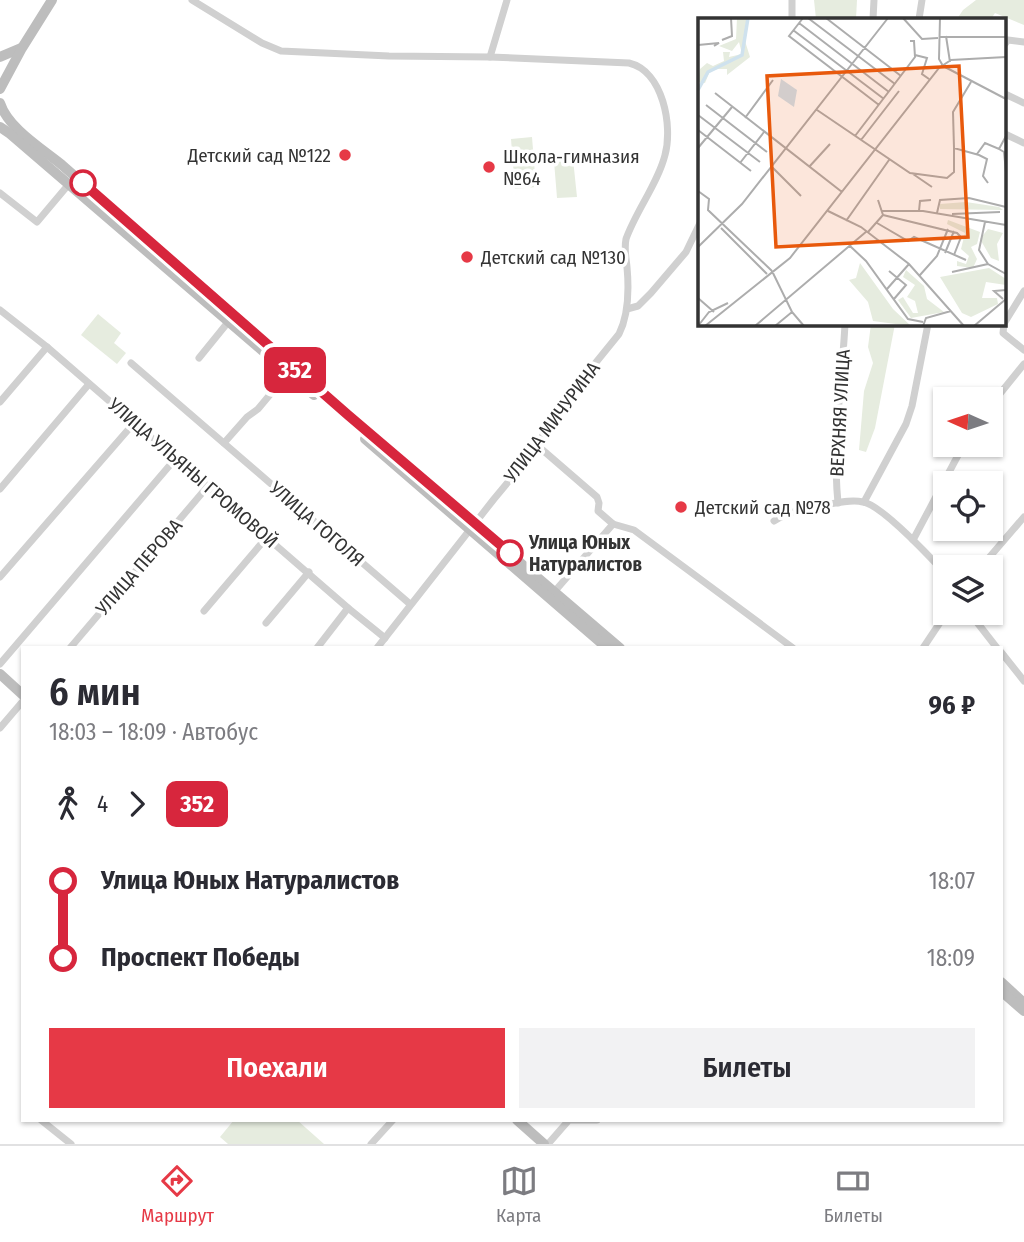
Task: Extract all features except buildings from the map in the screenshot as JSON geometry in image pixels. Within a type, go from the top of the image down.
[{"type":"main road","points":[[0,89],[22,47],[52,0]]},
{"type":"main road","points":[[0,57],[22,47]]},
{"type":"main road","points":[[0,103],[7,119],[15,127],[348,415],[605,646]]},
{"type":"main road","points":[[0,127],[288,373],[472,526],[555,591],[618,646]]},
{"type":"main road","points":[[0,674],[21,693]]},
{"type":"main road","points":[[1003,984],[1024,1003]]},
{"type":"main road","points":[[1003,993],[1024,1012]]},
{"type":"main road","points":[[519,1122],[546,1144]]},
{"type":"street","name":"УЛИЦА МИЧУРИНА","points":[[192,0],[262,43],[281,51],[629,63],[645,70],[658,88],[665,109],[666,152],[625,244],[627,309],[619,334],[550,419],[538,446],[472,526]]},
{"type":"street","points":[[490,57],[507,0]]},
{"type":"street","points":[[792,0],[792,18]]},
{"type":"street","points":[[873,18],[874,0]]},
{"type":"street","points":[[919,18],[922,0]]},
{"type":"street","points":[[1006,42],[1024,42]]},
{"type":"street","points":[[1006,94],[1024,103]]},
{"type":"street","points":[[1006,134],[1024,143]]},
{"type":"street","points":[[0,193],[37,222],[69,184]]},
{"type":"street","points":[[627,309],[638,306],[651,293],[686,251],[698,227]]},
{"type":"street","points":[[1006,321],[1024,291]]},
{"type":"street","name":"УЛИЦА УЛЬЯНЫ ГРОМОВОЙ","points":[[0,310],[47,347],[385,638]]},
{"type":"street","points":[[199,358],[229,321]]},
{"type":"street","name":"ВЕРХНЯЯ УЛИЦА","points":[[838,503],[838,420],[845,326]]},
{"type":"street","points":[[864,502],[906,424],[925,349],[928,326]]},
{"type":"street","points":[[1004,326],[1003,333],[1024,350]]},
{"type":"street","points":[[0,402],[47,347]]},
{"type":"street","name":"УЛИЦА ГОГОЛЯ","points":[[131,363],[410,604]]},
{"type":"street","points":[[1003,390],[1024,364]]},
{"type":"street","points":[[225,443],[288,373]]},
{"type":"street","points":[[0,489],[89,384]]},
{"type":"street","points":[[0,577],[134,423]]},
{"type":"street","points":[[538,446],[597,497],[598,511],[613,524],[634,530],[790,646]]},
{"type":"street","points":[[913,540],[957,457]]},
{"type":"street","points":[[0,664],[176,458]]},
{"type":"street","name":"УЛИЦА ПЕРОВА","points":[[72,646],[208,486]]},
{"type":"street","points":[[774,521],[785,513],[806,508],[864,502],[876,508],[933,561]]},
{"type":"street","points":[[991,555],[1024,517]]},
{"type":"street","points":[[555,591],[613,524]]},
{"type":"street","points":[[379,646],[472,526]]},
{"type":"street","points":[[204,611],[267,537]]},
{"type":"street","points":[[266,623],[309,572]]},
{"type":"street","points":[[319,646],[348,608]]},
{"type":"street","points":[[924,646],[938,625]]},
{"type":"street","points":[[979,625],[995,646]]},
{"type":"street","points":[[1003,655],[1024,681]]},
{"type":"street","points":[[0,728],[21,703]]},
{"type":"street","points":[[44,1122],[71,1144]]},
{"type":"street","points":[[371,1144],[391,1122]]},
{"type":"street","points":[[546,1144],[568,1122]]},
{"type":"shaded area","points":[[814,0],[857,0],[856,18],[816,18]]},
{"type":"shaded area","points":[[976,0],[1024,0],[1024,25],[995,13],[992,18],[958,18]]},
{"type":"shaded area","points":[[532,137],[536,187],[515,189],[511,139]]},
{"type":"shaded area","points":[[573,159],[577,197],[557,198],[554,161]]},
{"type":"shaded area","points":[[98,314],[121,333],[114,343],[126,353],[117,364],[81,335]]},
{"type":"shaded area","points":[[871,326],[895,326],[875,428],[866,452],[859,450],[864,391],[873,363],[868,347]]},
{"type":"shaded area","points":[[232,1122],[299,1122],[324,1144],[228,1144],[220,1137]]},
{"type":"bus line","name":"352","points":[[83,183],[510,553]]},
{"type":"place","name":"Детский сад №122","points":[[345,155]]},
{"type":"place","name":"Школа-гимназия №64","points":[[489,167]]},
{"type":"place","name":"Детский сад №130","points":[[467,257]]},
{"type":"place","name":"Детский сад №78","points":[[681,507]]},
{"type":"place","name":"Улица Юных Натуралистов","points":[[510,553]]}]
